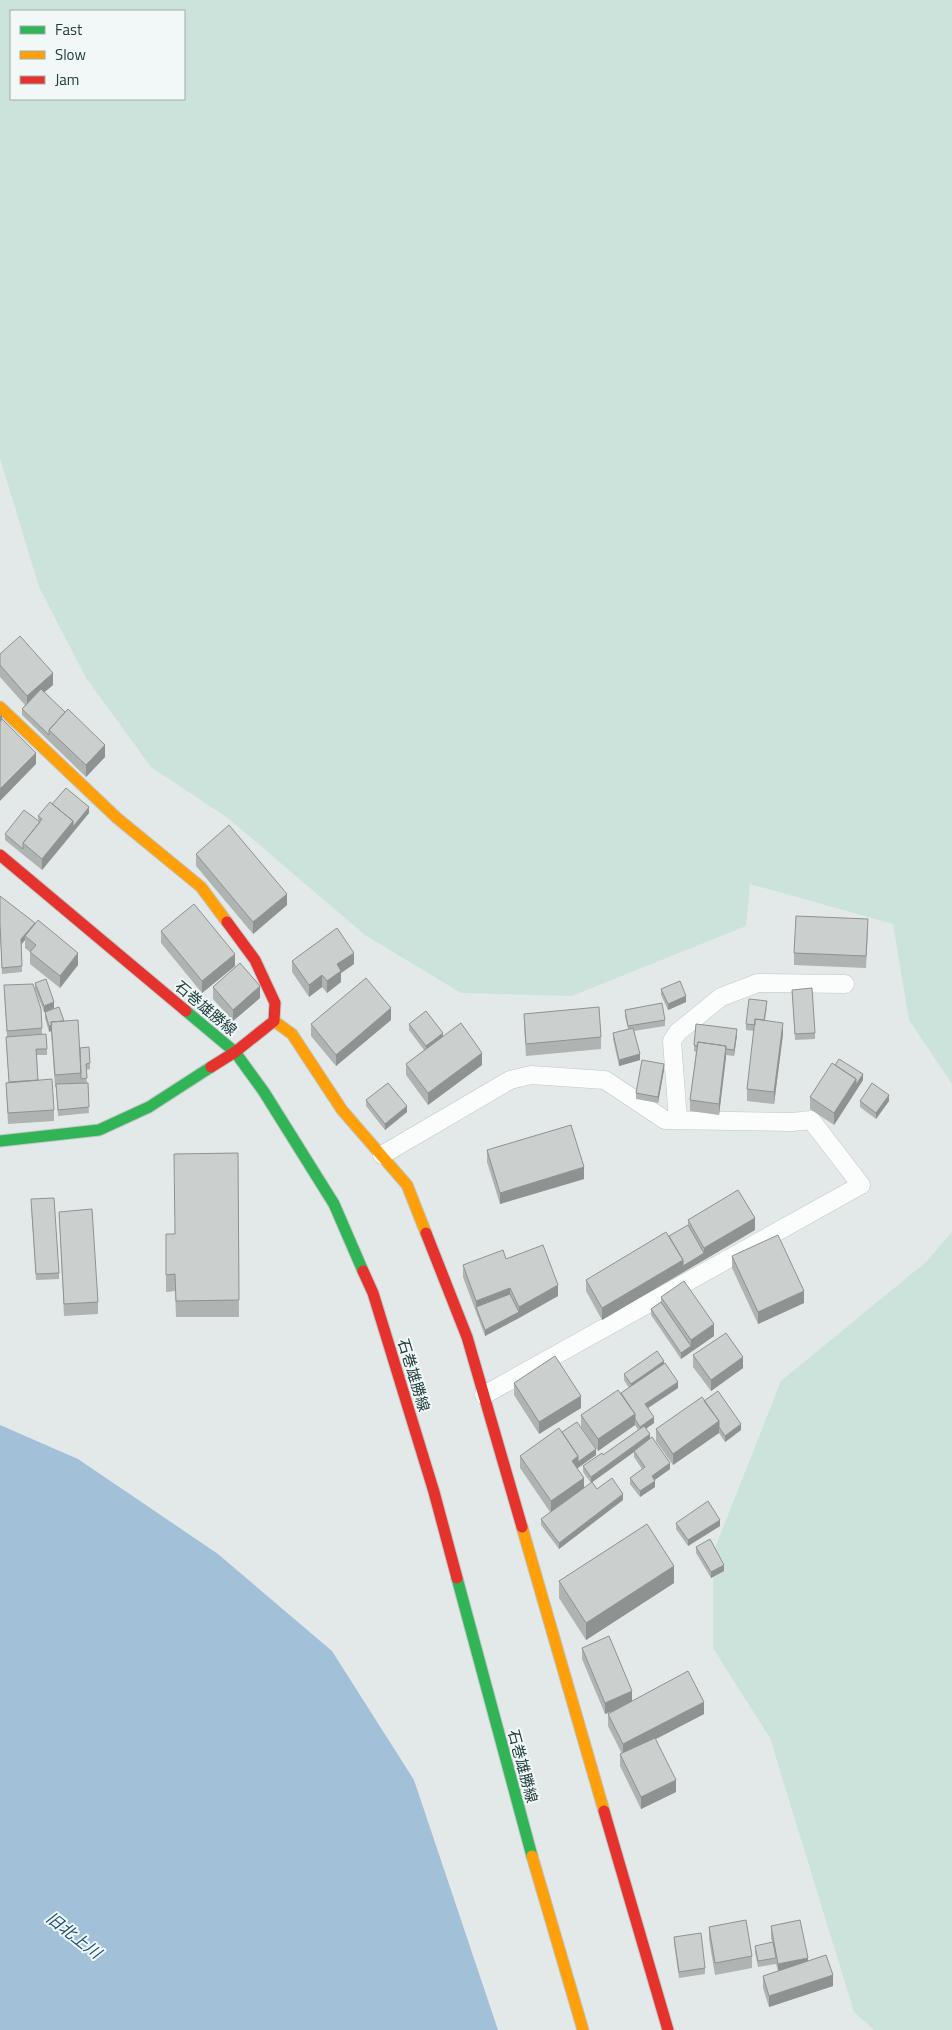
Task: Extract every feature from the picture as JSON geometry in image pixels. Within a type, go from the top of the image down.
[{"type":"street","points":[[0,707],[117,818],[201,888],[255,960],[275,1003],[274,1021],[235,1052],[149,1107],[99,1130],[0,1141]]},
{"type":"street","name":"石巻雄勝線","points":[[0,855],[235,1052],[264,1092],[334,1204],[373,1293],[449,1545],[517,1803],[583,2030]]},
{"type":"street","points":[[274,1021],[292,1034],[342,1110],[407,1185],[468,1337],[668,2030]]},
{"type":"lane","points":[[678,1120],[672,1041],[678,1032],[721,997],[758,983],[845,984]]},
{"type":"lane","points":[[382,1155],[510,1080],[531,1075],[605,1080],[665,1120],[792,1122],[811,1120],[862,1185],[484,1395]]},
{"type":"green space","points":[[0,0],[952,0],[952,1084],[909,1020],[893,924],[750,884],[746,926],[572,996],[461,993],[365,935],[228,818],[151,767],[86,678],[39,587],[0,458]]},
{"type":"green space","points":[[952,1232],[952,2030],[874,2030],[854,2012],[770,1738],[713,1648],[713,1553],[781,1381],[926,1262]]},
{"type":"water","name":"旧北上川","points":[[0,1425],[78,1459],[218,1554],[332,1651],[414,1780],[498,2030],[0,2030]]},
{"type":"building","points":[[20,636],[53,673],[27,696],[0,665],[0,654]]},
{"type":"building","points":[[41,689],[65,712],[49,730],[49,735],[22,709]]},
{"type":"building","points":[[68,709],[105,745],[86,765],[49,730]]},
{"type":"building","points":[[2,719],[36,753],[0,789],[0,722]]},
{"type":"building","points":[[66,788],[89,807],[73,827],[73,821],[52,804]]},
{"type":"building","points":[[50,802],[73,821],[42,859],[23,843],[42,819],[38,816]]},
{"type":"building","points":[[24,810],[40,822],[23,843],[23,849],[5,834]]},
{"type":"building","points":[[229,825],[287,894],[253,922],[196,854]]},
{"type":"building","points":[[0,896],[35,923],[21,939],[22,966],[2,968]]},
{"type":"building","points":[[194,904],[235,954],[202,981],[161,931]]},
{"type":"building","points":[[796,916],[868,919],[866,956],[794,953]]},
{"type":"building","points":[[38,920],[78,953],[60,976],[30,952],[36,945],[25,936]]},
{"type":"building","points":[[337,928],[354,953],[337,964],[341,971],[327,981],[322,975],[309,985],[292,961]]},
{"type":"building","points":[[240,963],[260,986],[233,1010],[213,987]]},
{"type":"building","points":[[366,978],[391,1008],[336,1055],[311,1024]]},
{"type":"building","points":[[46,979],[54,1002],[44,1006],[35,983]]},
{"type":"building","points":[[680,981],[686,996],[668,1004],[661,989]]},
{"type":"building","points":[[33,984],[41,1009],[42,1028],[7,1031],[4,985]]},
{"type":"building","points":[[812,988],[815,1033],[795,1034],[792,990]]},
{"type":"building","points":[[749,999],[767,1001],[764,1020],[755,1019],[755,1025],[746,1024]]},
{"type":"building","points":[[662,1003],[665,1020],[628,1026],[625,1010]]},
{"type":"building","points":[[59,1007],[64,1021],[51,1022],[52,1025],[49,1026],[45,1012]]},
{"type":"building","points":[[599,1007],[601,1037],[526,1044],[524,1014]]},
{"type":"building","points":[[426,1011],[443,1033],[426,1046],[409,1024]]},
{"type":"building","points":[[755,1019],[783,1023],[774,1092],[747,1089]]},
{"type":"building","points":[[78,1020],[81,1073],[55,1075],[51,1022]]},
{"type":"building","points":[[461,1023],[482,1053],[428,1093],[406,1064]]},
{"type":"building","points":[[696,1024],[737,1029],[734,1050],[726,1049],[726,1046],[698,1042],[697,1046],[694,1045]]},
{"type":"building","points":[[633,1028],[640,1054],[619,1060],[613,1033]]},
{"type":"building","points":[[46,1034],[47,1049],[36,1049],[38,1080],[9,1082],[6,1037]]},
{"type":"building","points":[[698,1042],[726,1046],[719,1104],[690,1100]]},
{"type":"building","points":[[89,1047],[90,1063],[86,1064],[87,1078],[81,1079],[80,1048]]},
{"type":"building","points":[[839,1059],[863,1074],[856,1085],[856,1079],[835,1065]]},
{"type":"building","points":[[642,1060],[664,1064],[658,1097],[636,1093]]},
{"type":"building","points":[[832,1063],[856,1079],[834,1113],[810,1097]]},
{"type":"building","points":[[52,1079],[54,1110],[8,1113],[6,1083]]},
{"type":"building","points":[[88,1083],[89,1107],[58,1110],[56,1084]]},
{"type":"building","points":[[388,1083],[407,1106],[385,1124],[366,1100]]},
{"type":"building","points":[[872,1083],[889,1095],[876,1113],[860,1101]]},
{"type":"building","points":[[571,1125],[584,1167],[500,1193],[487,1150]]},
{"type":"building","points":[[238,1153],[239,1300],[176,1301],[175,1274],[166,1275],[166,1234],[175,1234],[174,1154]]},
{"type":"building","points":[[738,1190],[755,1218],[704,1248],[688,1220]]},
{"type":"building","points":[[54,1198],[59,1273],[36,1274],[31,1199]]},
{"type":"building","points":[[92,1209],[98,1302],[64,1304],[59,1212]]},
{"type":"building","points":[[688,1225],[704,1253],[683,1266],[683,1260],[669,1236]]},
{"type":"building","points":[[666,1232],[683,1260],[602,1308],[586,1280]]},
{"type":"building","points":[[778,1235],[804,1291],[758,1312],[732,1256]]},
{"type":"building","points":[[543,1245],[558,1285],[519,1307],[510,1288],[476,1301],[463,1265],[503,1250],[506,1259]]},
{"type":"building","points":[[684,1281],[714,1324],[691,1340],[661,1297]]},
{"type":"building","points":[[510,1294],[519,1312],[485,1330],[476,1307]]},
{"type":"building","points":[[661,1302],[691,1346],[681,1353],[651,1309]]},
{"type":"building","points":[[726,1333],[743,1357],[711,1380],[693,1355]]},
{"type":"building","points":[[657,1351],[664,1361],[631,1384],[624,1374]]},
{"type":"building","points":[[555,1356],[581,1396],[539,1422],[514,1383]]},
{"type":"building","points":[[665,1363],[678,1382],[645,1404],[654,1417],[640,1427],[635,1419],[635,1414],[621,1393]]},
{"type":"building","points":[[618,1390],[635,1414],[598,1439],[581,1415]]},
{"type":"building","points":[[718,1391],[741,1424],[725,1436],[719,1427],[719,1421],[704,1401]]},
{"type":"building","points":[[702,1397],[719,1421],[673,1454],[656,1429]]},
{"type":"building","points":[[577,1422],[596,1449],[578,1462],[578,1456],[562,1432]]},
{"type":"building","points":[[644,1426],[650,1434],[591,1477],[583,1466],[602,1453],[603,1455]]},
{"type":"building","points":[[559,1428],[578,1456],[572,1461],[584,1478],[551,1501],[520,1456]]},
{"type":"building","points":[[652,1437],[670,1463],[652,1476],[655,1481],[640,1491],[630,1478],[645,1467],[634,1451]]},
{"type":"building","points":[[612,1478],[623,1494],[559,1543],[541,1519],[592,1482],[597,1489]]},
{"type":"building","points":[[708,1501],[720,1520],[688,1540],[676,1523]]},
{"type":"building","points":[[647,1524],[674,1566],[586,1623],[559,1581]]},
{"type":"building","points":[[710,1539],[724,1565],[711,1572],[696,1547]]},
{"type":"building","points":[[609,1636],[632,1691],[605,1703],[582,1648]]},
{"type":"building","points":[[688,1671],[704,1702],[623,1744],[608,1714]]},
{"type":"building","points":[[655,1738],[676,1780],[641,1797],[620,1754]]},
{"type":"building","points":[[746,1920],[752,1956],[715,1963],[709,1927]]},
{"type":"building","points":[[800,1920],[808,1958],[778,1964],[771,1926]]},
{"type":"building","points":[[701,1933],[705,1968],[679,1972],[674,1937]]},
{"type":"building","points":[[773,1942],[776,1958],[758,1961],[755,1946]]},
{"type":"building","points":[[826,1955],[833,1975],[769,1996],[763,1976]]},
{"type":"traffic: fast","points":[[186,1011],[235,1052],[264,1092],[334,1204],[363,1271]]},
{"type":"traffic: fast","points":[[0,1141],[99,1130],[149,1107],[211,1067]]},
{"type":"traffic: fast","points":[[457,1578],[532,1856]]},
{"type":"traffic: slow","points":[[0,707],[117,818],[201,887],[227,922]]},
{"type":"traffic: slow","points":[[274,1021],[292,1034],[342,1110],[407,1185],[426,1233]]},
{"type":"traffic: slow","points":[[522,1527],[604,1811]]},
{"type":"traffic: slow","points":[[532,1856],[583,2030]]},
{"type":"traffic: jam","points":[[0,855],[186,1011]]},
{"type":"traffic: jam","points":[[227,922],[255,960],[275,1003],[274,1021]]},
{"type":"traffic: jam","points":[[211,1067],[235,1052],[274,1021]]},
{"type":"traffic: jam","points":[[426,1233],[467,1337],[522,1527]]},
{"type":"traffic: jam","points":[[363,1271],[373,1293],[434,1492],[457,1578]]},
{"type":"traffic: jam","points":[[604,1811],[668,2030]]}]
